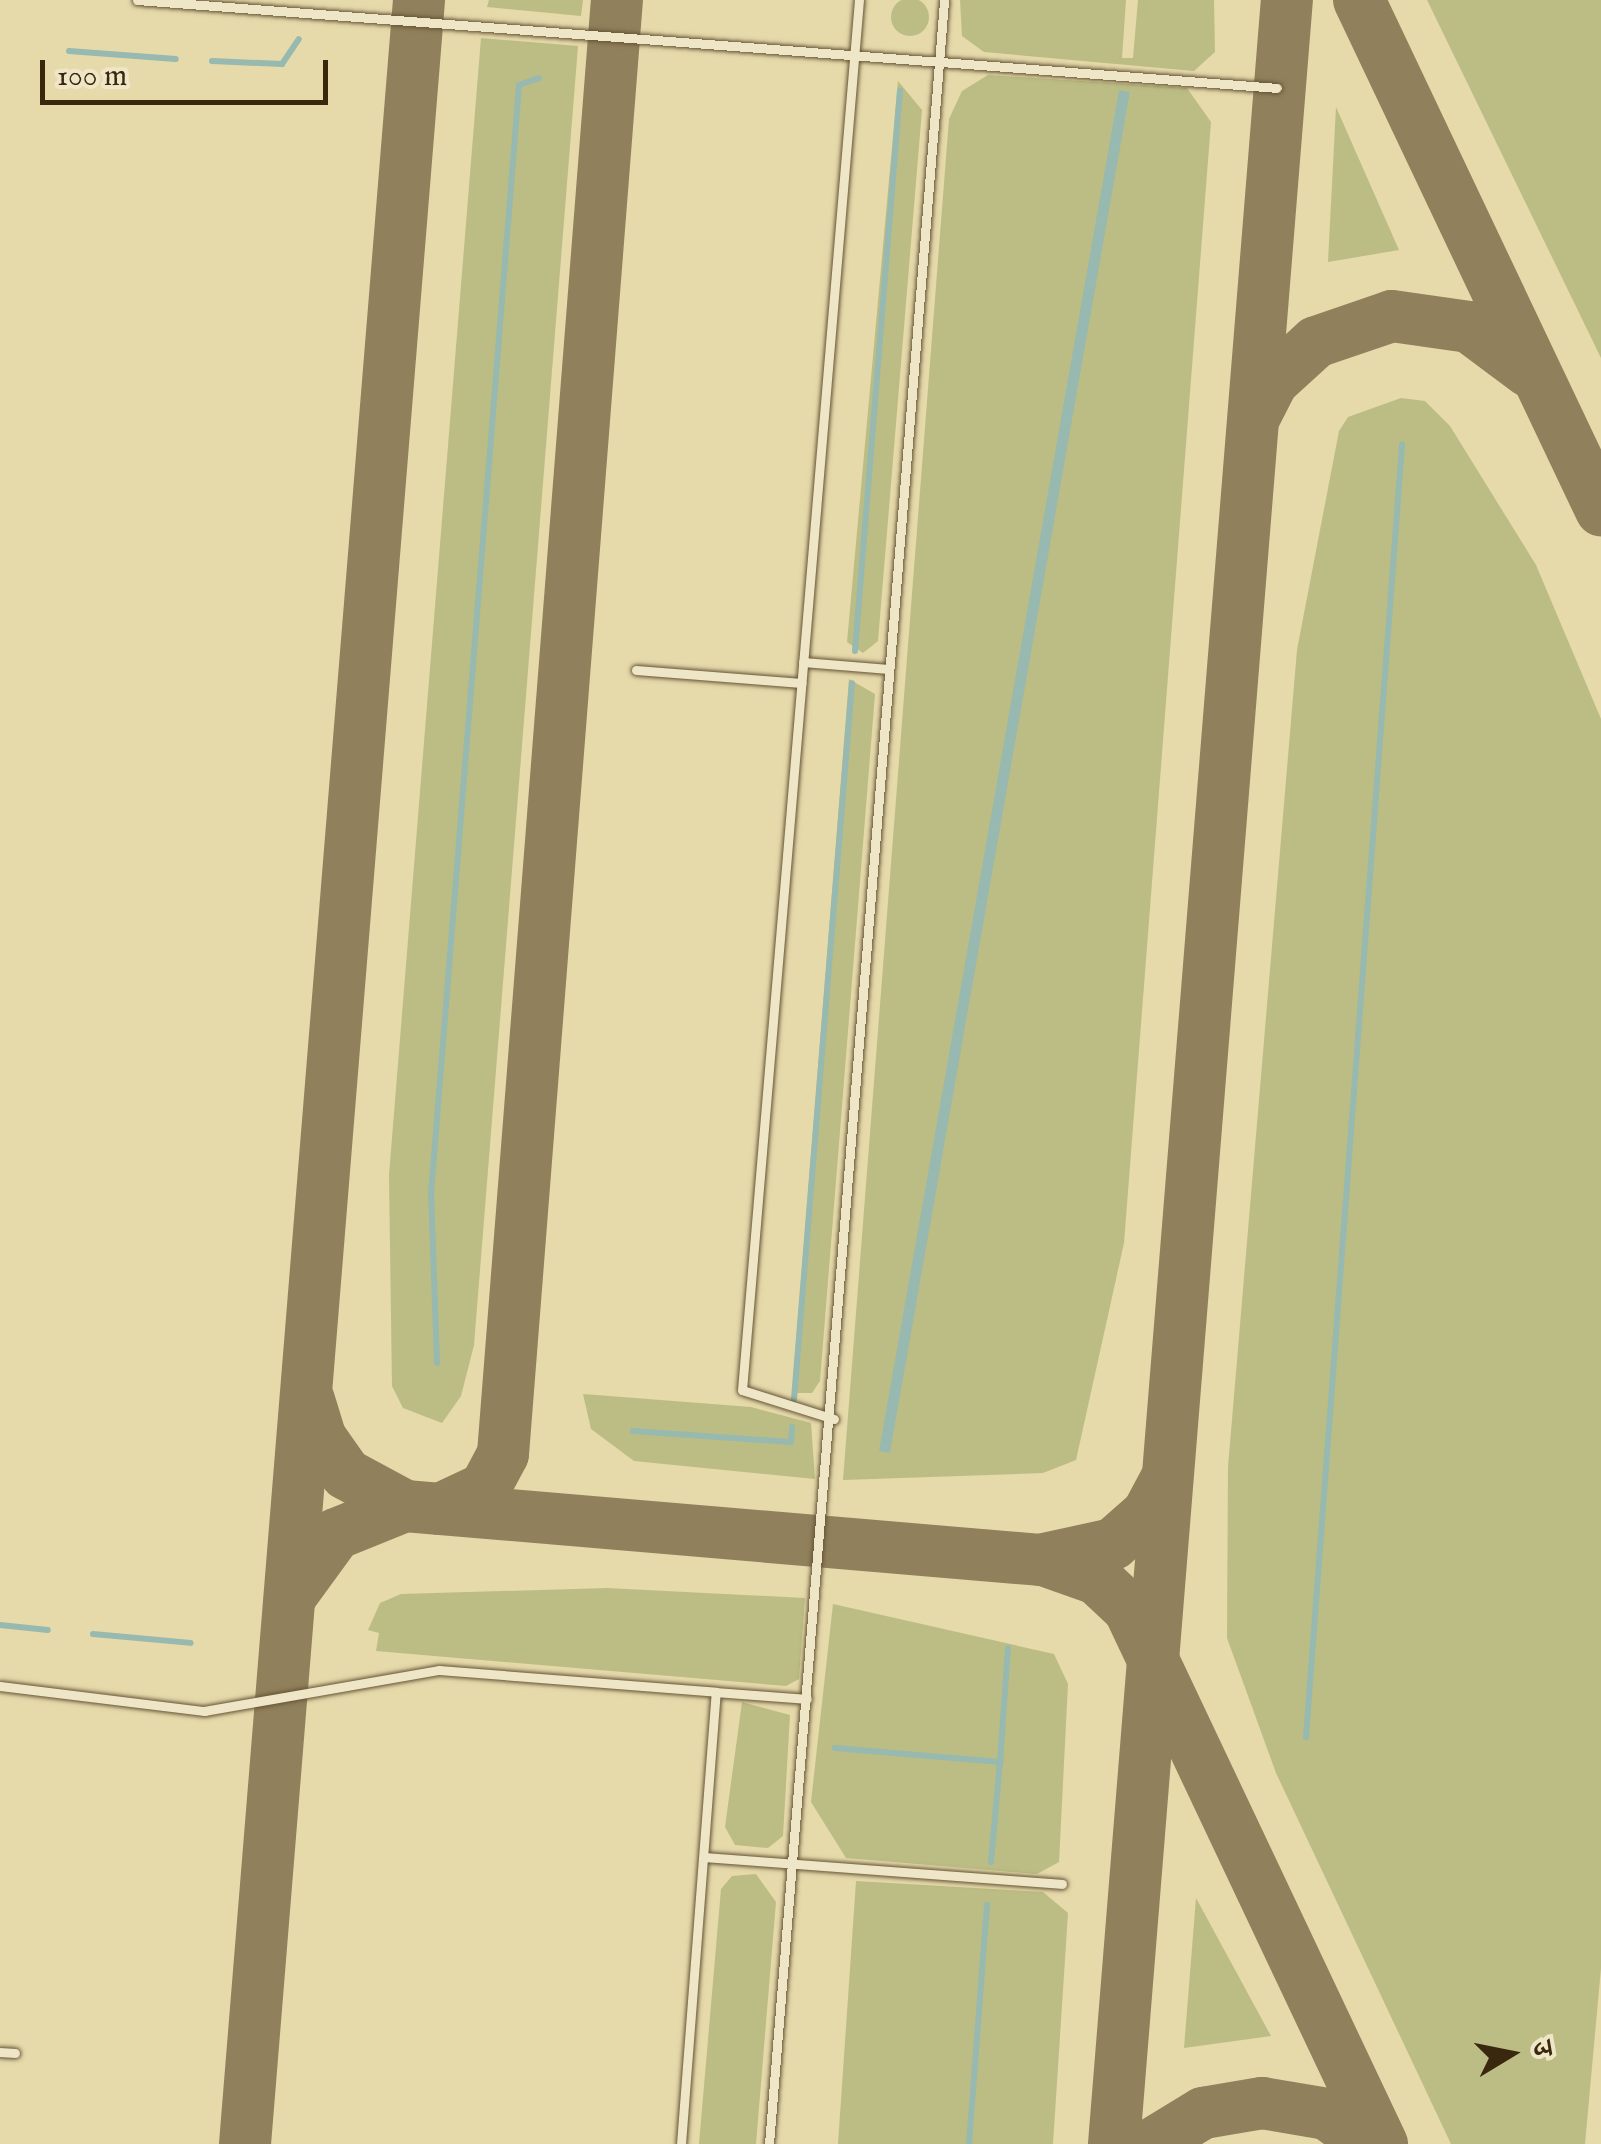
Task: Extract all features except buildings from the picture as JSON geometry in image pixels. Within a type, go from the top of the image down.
[{"type":"lane","points":[[137,0],[939,58],[1277,88]]},
{"type":"lane","points":[[834,1418],[742,1390],[858,0]]},
{"type":"lane","points":[[769,2144],[834,1418],[889,670],[944,0]]},
{"type":"lane","points":[[803,662],[889,670]]},
{"type":"lane","points":[[636,670],[801,683]]},
{"type":"lane","points":[[0,1686],[204,1711],[438,1670],[806,1699]]},
{"type":"lane","points":[[681,2144],[716,1692]]},
{"type":"lane","points":[[704,1857],[1062,1884]]},
{"type":"lane","points":[[0,2052],[15,2054]]},
{"type":"green space","points":[[910,-2],[923,4],[929,17],[923,30],[910,36],[897,30],[891,17],[897,4]]},
{"type":"green space","points":[[489,0],[583,0],[581,16],[487,7]]},
{"type":"green space","points":[[960,0],[1126,0],[1122,58],[1133,58],[1138,0],[1214,0],[1215,52],[1194,71],[984,52],[962,36]]},
{"type":"green space","points":[[1427,0],[1601,0],[1601,358]]},
{"type":"green space","points":[[481,38],[578,46],[474,1345],[461,1396],[442,1423],[403,1408],[392,1386],[389,1175]]},
{"type":"green space","points":[[988,75],[1187,88],[1211,122],[1124,1243],[1076,1460],[1043,1473],[843,1480],[949,119],[962,91]]},
{"type":"green space","points":[[898,81],[922,110],[878,641],[863,653],[847,642]]},
{"type":"green space","points":[[1336,107],[1399,250],[1328,262]]},
{"type":"green space","points":[[1401,398],[1425,401],[1450,426],[1536,565],[1601,719],[1601,1968],[1585,2144],[1451,2144],[1276,1773],[1227,1638],[1228,1467],[1297,650],[1339,431],[1348,417]]},
{"type":"green space","points":[[849,679],[875,694],[820,1381],[812,1393],[792,1393]]},
{"type":"green space","points":[[583,1394],[751,1407],[811,1423],[815,1479],[634,1461],[591,1429]]},
{"type":"green space","points":[[607,1588],[805,1598],[799,1679],[786,1686],[376,1651],[379,1633],[368,1630],[380,1603],[401,1594]]},
{"type":"green space","points":[[833,1604],[1054,1654],[1068,1684],[1059,1862],[1037,1874],[846,1858],[811,1802]]},
{"type":"green space","points":[[742,1702],[790,1715],[783,1836],[768,1848],[735,1845],[725,1827]]},
{"type":"green space","points":[[756,1874],[776,1902],[756,2144],[699,2144],[721,1889],[732,1876]]},
{"type":"green space","points":[[856,1881],[1043,1892],[1068,1913],[1053,2144],[838,2144]]},
{"type":"green space","points":[[1196,1898],[1271,2036],[1184,2048]]},
{"type":"water","points":[[1119,90],[1130,92],[890,1453],[879,1451]]},
{"type":"waterway","points":[[212,61],[282,64],[299,39]]},
{"type":"waterway","points":[[69,51],[176,59]]},
{"type":"waterway","points":[[437,1363],[431,1194],[519,85],[539,78]]},
{"type":"waterway","points":[[855,651],[900,91]]},
{"type":"waterway","points":[[1306,1737],[1402,445]]},
{"type":"waterway","points":[[794,1399],[852,683]]},
{"type":"waterway","points":[[633,1431],[791,1442],[792,1427]]},
{"type":"waterway","points":[[0,1625],[48,1630]]},
{"type":"waterway","points":[[93,1634],[191,1643]]},
{"type":"waterway","points":[[835,1748],[1000,1762],[1008,1648]]},
{"type":"waterway","points":[[991,1862],[1000,1762]]},
{"type":"waterway","points":[[969,2144],[987,1905]]},
{"type":"taxiway","points":[[245,2144],[419,0]]},
{"type":"taxiway","points":[[440,1509],[485,1488],[503,1454],[617,0]]},
{"type":"taxiway","points":[[1114,2144],[1287,0]]},
{"type":"taxiway","points":[[1359,0],[1601,510]]},
{"type":"taxiway","points":[[1255,416],[1272,382],[1316,342],[1392,316],[1469,327],[1528,371]]},
{"type":"taxiway","points":[[309,1400],[320,1437],[346,1474],[405,1506],[1040,1560],[1113,1544],[1148,1513],[1167,1478]]},
{"type":"taxiway","points":[[293,1593],[336,1534],[405,1506]]},
{"type":"taxiway","points":[[1046,1561],[1097,1579],[1129,1609],[1382,2144]]},
{"type":"taxiway","points":[[1152,2144],[1203,2113],[1262,2103],[1327,2114],[1368,2144]]}]
